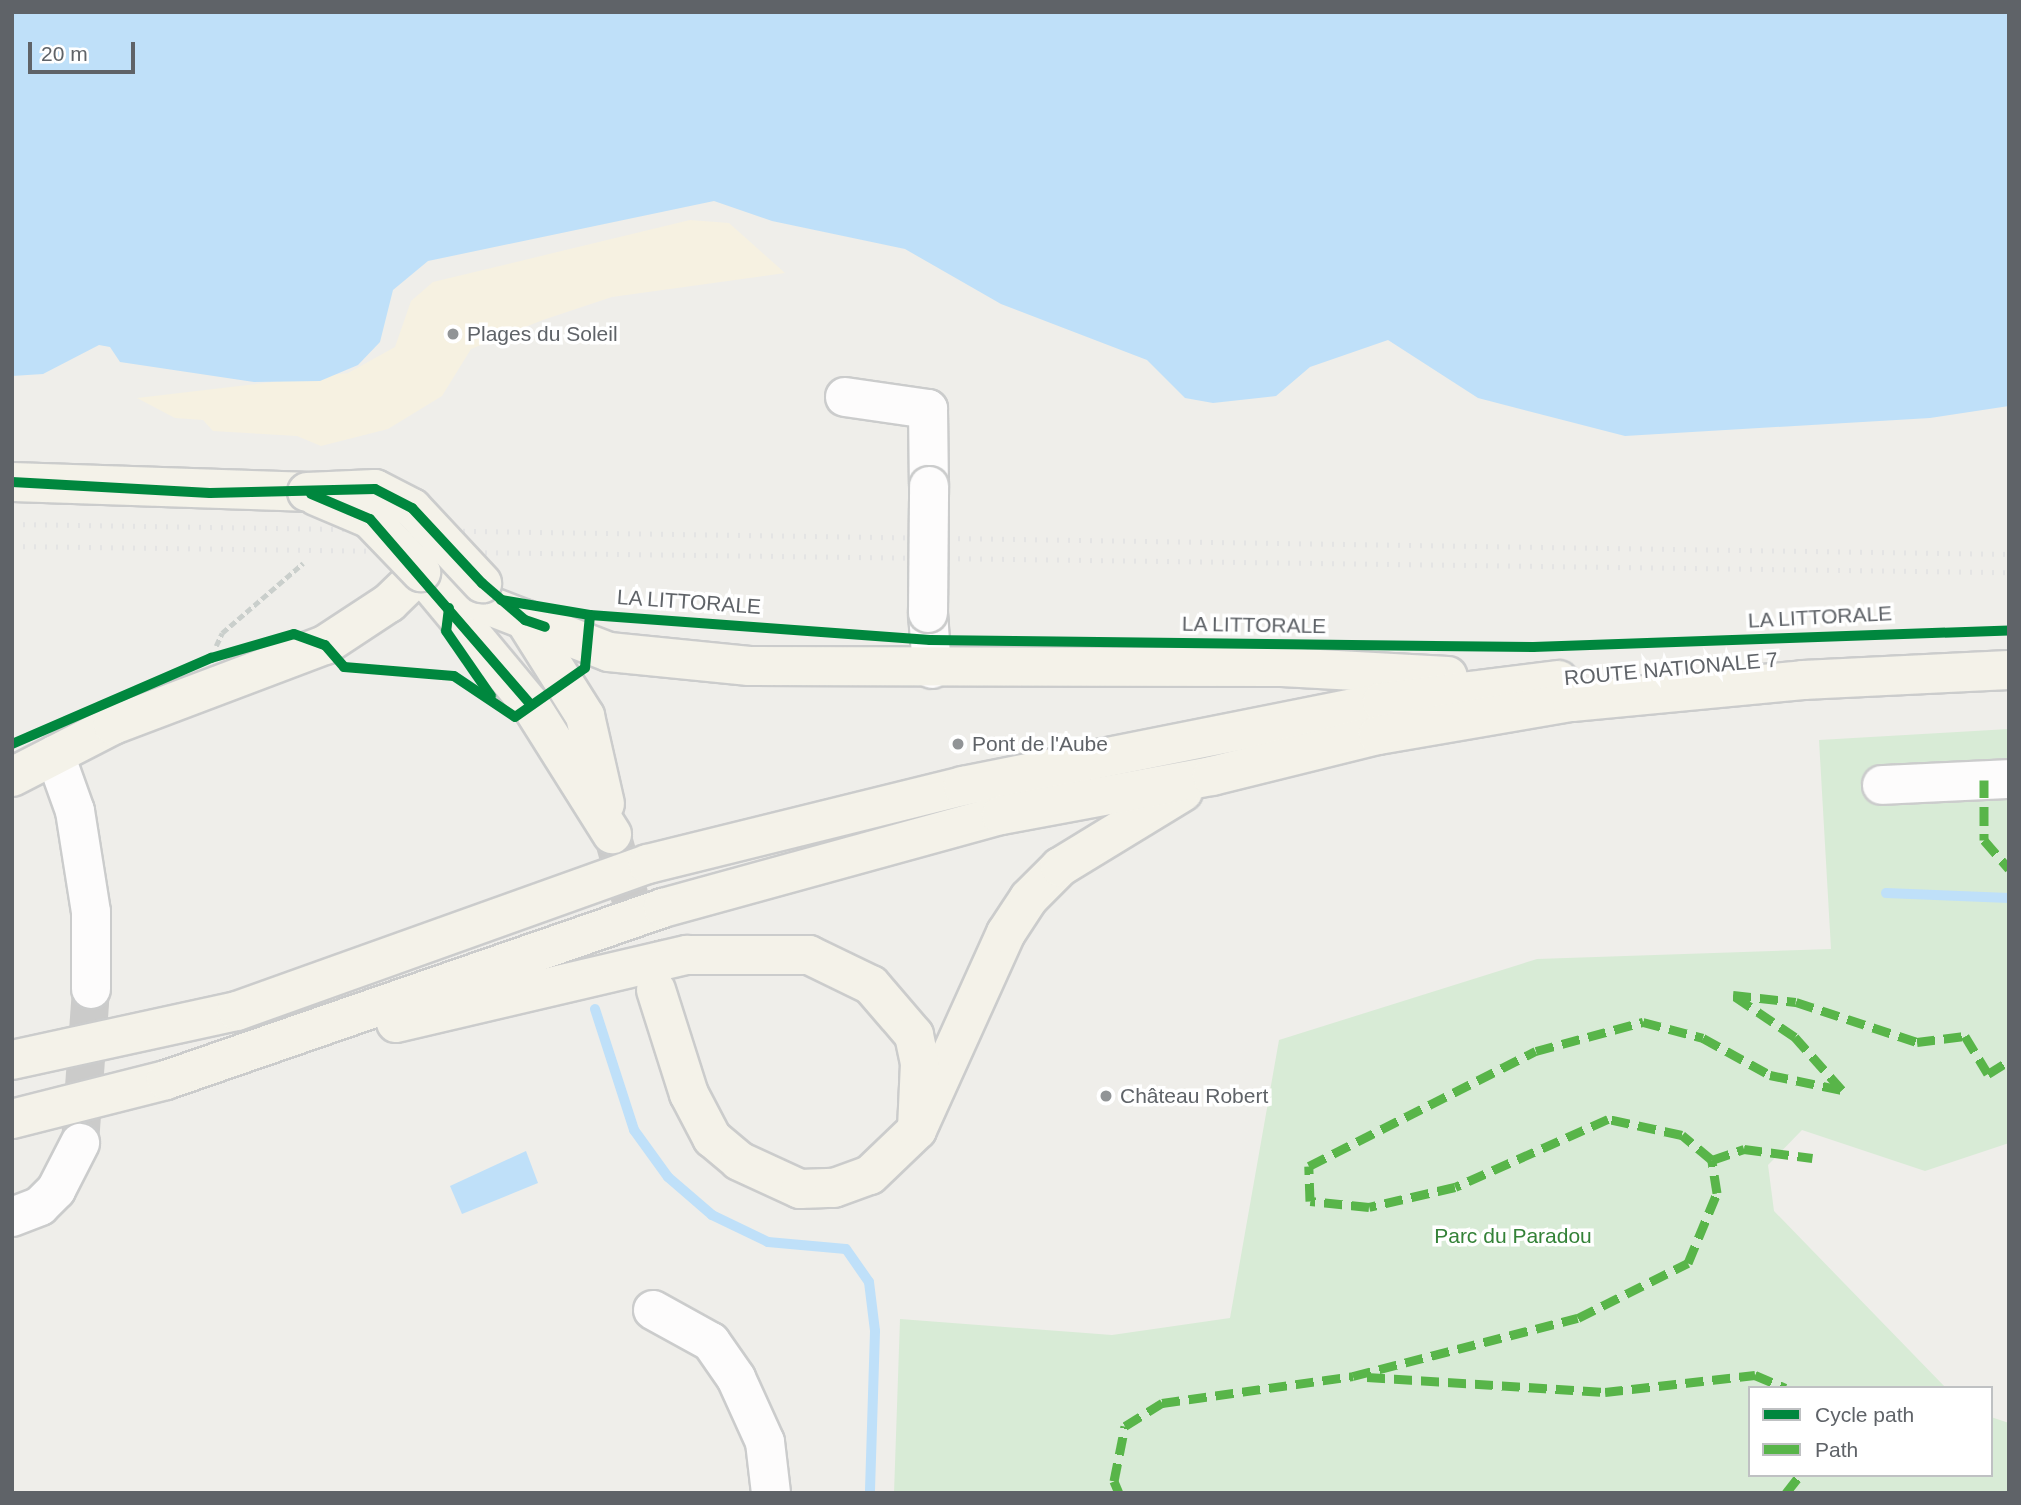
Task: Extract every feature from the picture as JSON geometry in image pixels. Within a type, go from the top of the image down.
[{"type":"main road","points":[[12,482],[307,492],[375,489],[411,508],[482,583],[525,620],[585,716],[612,834],[530,704],[432,586],[370,519],[307,492]]},
{"type":"main road","points":[[12,777],[211,685],[325,645],[363,621],[432,586],[444,573],[482,603],[609,652],[749,666],[932,669],[1282,667],[1544,681]]},
{"type":"main road","points":[[166,1080],[663,908],[1001,815],[1212,776],[1378,735],[1572,702],[1800,668],[2009,649]]},
{"type":"main road","name":"ROUTE NATIONALE 7","points":[[1544,681],[1800,668],[2009,670]]},
{"type":"main road","points":[[12,1060],[237,1011],[649,864],[924,796],[1328,712],[1544,681]]},
{"type":"main road","points":[[656,990],[689,1094],[712,1138],[770,1180],[834,1188],[870,1175],[918,1130],[1006,933],[1029,898],[1094,844],[1212,776]]},
{"type":"main road","points":[[12,1119],[687,955],[778,951],[842,967],[895,1006],[914,1035],[920,1063],[918,1130]]},
{"type":"street","points":[[845,397],[928,409],[928,613],[932,669]]},
{"type":"street","points":[[55,755],[75,811],[91,912],[91,989]]},
{"type":"street","points":[[1882,785],[2009,779]]},
{"type":"street","points":[[12,1217],[40,1206],[56,1190],[80,1143]]},
{"type":"street","points":[[653,1310],[711,1342],[736,1378],[765,1442],[771,1493]]},
{"type":"path","points":[[211,685],[211,658],[222,634],[303,563]]},
{"type":"green space","name":"Parc du Paradou","points":[[2009,729],[2009,1143],[1925,1171],[1802,1130],[1768,1165],[1774,1211],[1944,1386],[1748,1386],[1748,1477],[1993,1477],[1993,1418],[2009,1423],[2009,1493],[894,1493],[900,1319],[1112,1335],[1230,1318],[1279,1040],[1537,959],[1831,949],[1819,740]]},
{"type":"sand","name":"Plages du Soleil","points":[[690,220],[729,223],[785,273],[612,297],[543,320],[471,349],[442,396],[388,429],[321,446],[297,436],[213,431],[203,420],[175,418],[137,398],[348,373],[395,347],[411,301],[433,282]]},
{"type":"water","points":[[12,12],[2009,12],[2009,406],[1930,418],[1625,436],[1478,398],[1388,340],[1310,367],[1276,396],[1213,403],[1185,398],[1147,360],[1001,304],[905,249],[772,221],[714,201],[428,261],[393,290],[380,342],[358,365],[320,381],[254,382],[120,362],[110,347],[99,345],[43,374],[12,376]]},
{"type":"water","points":[[526,1151],[538,1183],[462,1214],[450,1186]]},
{"type":"waterway","points":[[1886,893],[2009,898]]},
{"type":"waterway","points":[[595,1009],[634,1130],[668,1177],[712,1215],[768,1242],[846,1249],[869,1282],[875,1331],[870,1493]]},
{"type":"tunnel","points":[[612,834],[656,990]]},
{"type":"tunnel","points":[[80,1143],[91,989]]},
{"type":"railway","points":[[12,524],[2009,554]]},
{"type":"railway","points":[[12,546],[2009,572]]},
{"type":"marked path","points":[[1984,780],[1984,840],[2009,869]]},
{"type":"marked path","points":[[1119,1493],[1114,1481],[1125,1426],[1162,1403],[1353,1376],[1578,1318],[1688,1263],[1717,1193],[1712,1160],[1682,1135],[1608,1119],[1455,1187],[1369,1207],[1310,1201],[1309,1166],[1536,1051],[1643,1022],[1703,1038],[1770,1075],[1842,1090],[1795,1037],[1733,995],[1796,1002],[1917,1042],[1965,1036],[1988,1074],[2009,1061]]},
{"type":"marked path","points":[[1712,1160],[1744,1149],[1812,1158]]},
{"type":"marked path","points":[[1367,1377],[1605,1392],[1755,1375],[1780,1386]]},
{"type":"marked path","points":[[1786,1493],[1798,1477]]},
{"type":"cycle path","points":[[12,482],[210,493],[375,489],[412,508],[482,583],[525,620],[545,627]]},
{"type":"cycle path","points":[[311,494],[370,519],[530,704]]},
{"type":"cycle path","name":"LA LITTORALE","points":[[501,600],[590,615],[930,640],[1533,647],[2009,630]]},
{"type":"cycle path","points":[[449,608],[446,631],[491,696]]},
{"type":"cycle path","points":[[12,744],[211,658],[294,634],[325,645],[344,667],[454,676],[515,717],[585,668],[590,615]]},
{"type":"place","name":"Plages du Soleil","points":[[453,334]]},
{"type":"place","name":"Pont de l'Aube","points":[[958,744]]},
{"type":"place","name":"Château Robert","points":[[1106,1096]]}]
